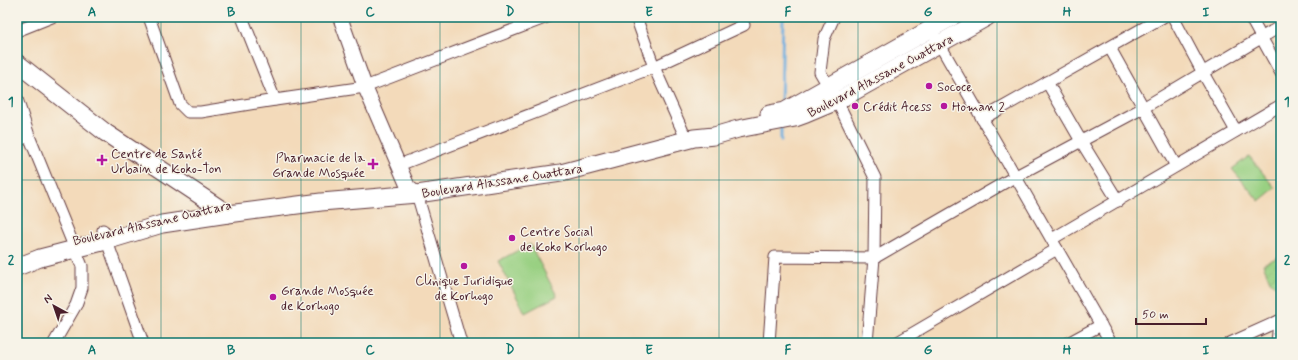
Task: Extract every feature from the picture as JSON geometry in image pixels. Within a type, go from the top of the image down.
[{"type":"main road","name":"Boulevard Alassane Ouattara","points":[[17,258],[104,236],[223,209],[321,202],[529,172],[597,156],[661,138],[689,136],[777,117],[795,118],[952,17]]},
{"type":"main road","name":"Boulevard Alassane Ouattara","points":[[777,117],[785,111],[833,94],[939,44],[987,17]]},
{"type":"main road","points":[[17,63],[106,132],[223,209]]},
{"type":"main road","name":"Boulevard Alassane Ouattara","points":[[17,267],[74,244]]},
{"type":"street","points":[[17,31],[52,17]]},
{"type":"street","points":[[149,17],[180,104],[188,112],[201,112],[365,87],[547,17]]},
{"type":"street","points":[[242,17],[274,100]]},
{"type":"street","points":[[340,17],[365,87],[412,190],[461,343]]},
{"type":"street","points":[[636,17],[654,67],[689,136]]},
{"type":"street","points":[[834,17],[824,38],[820,72],[833,94],[875,178],[874,258],[867,343]]},
{"type":"street","points":[[982,119],[1163,17]]},
{"type":"street","points":[[1173,17],[1236,131]]},
{"type":"street","points":[[1250,17],[1281,74]]},
{"type":"street","points":[[399,164],[654,67],[744,25]]},
{"type":"street","points":[[769,343],[775,257],[874,258],[1016,176],[1143,108],[1281,26]]},
{"type":"street","points":[[931,30],[1111,343]]},
{"type":"street","points":[[1110,48],[1176,166]]},
{"type":"street","points":[[1047,82],[1118,201]]},
{"type":"street","points":[[17,99],[29,136],[82,266],[82,288],[71,315],[54,343]]},
{"type":"street","points":[[1052,239],[1281,105]]},
{"type":"street","points":[[17,141],[29,136]]},
{"type":"street","points":[[104,236],[143,343]]},
{"type":"street","points":[[896,343],[1058,249]]},
{"type":"street","points":[[1230,343],[1280,321]]},
{"type":"street","points":[[1277,343],[1280,321]]},
{"type":"street","points":[[1068,343],[1101,325]]},
{"type":"green space","points":[[1249,156],[1275,188],[1259,201],[1232,169]]},
{"type":"green space","points":[[530,244],[557,296],[525,313],[498,261]]},
{"type":"green space","points":[[1281,256],[1281,291],[1270,281],[1263,264]]},
{"type":"waterway","points":[[781,106],[783,17]]},
{"type":"waterway","points":[[781,125],[781,140]]},
{"type":"place","name":"Sococe","points":[[929,86]]},
{"type":"place","name":"Crédit Acess","points":[[855,106]]},
{"type":"place","name":"Homan 2","points":[[944,106]]},
{"type":"place","name":"Centre de Santé Urbain de Koko-Ton","points":[[102,160]]},
{"type":"place","name":"Pharmacie de la Grande Mosquée","points":[[373,164]]},
{"type":"place","name":"Centre Social de Koko Korhogo","points":[[512,238]]},
{"type":"place","name":"Clinique Juridique de Korhogo","points":[[464,266]]},
{"type":"place","name":"Grande Mosquée de Korhogo","points":[[273,297]]}]
